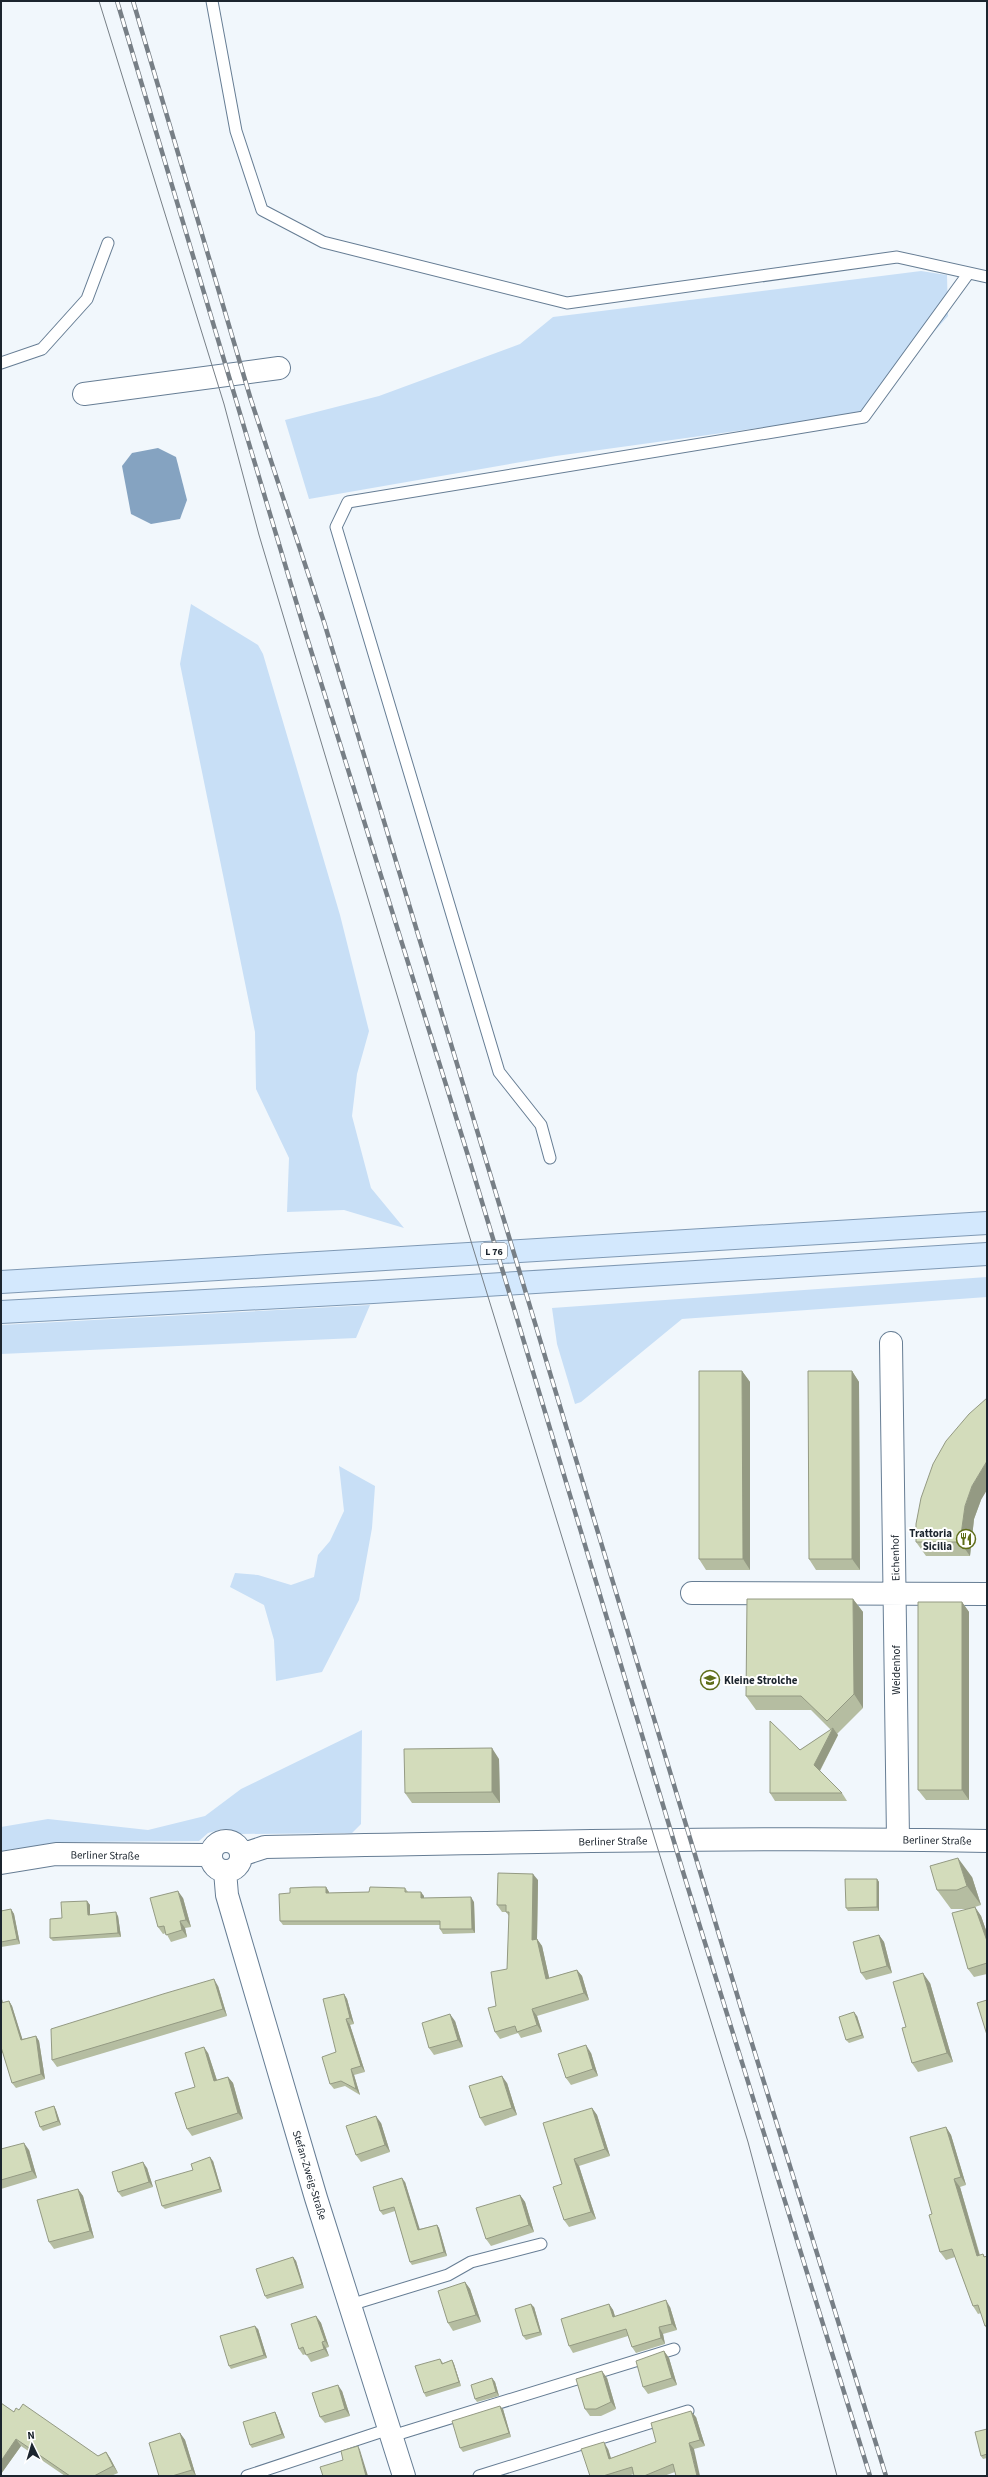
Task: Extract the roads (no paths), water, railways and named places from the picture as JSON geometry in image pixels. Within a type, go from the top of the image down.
[{"type":"main road","name":"L 76","points":[[1,1282],[987,1223]]},
{"type":"main road","points":[[1,1312],[366,1292],[987,1254]]},
{"type":"street","points":[[84,394],[279,368]]},
{"type":"street","name":"Eichenhof","points":[[692,1593],[896,1593],[891,1343]]},
{"type":"street","points":[[896,1593],[987,1594]]},
{"type":"street","name":"Weidenhof","points":[[896,1593],[898,1839]]},
{"type":"street","name":"Berliner Straße","points":[[241,1855],[265,1847],[781,1838],[987,1841]]},
{"type":"street","points":[[228,1840],[238,1847],[241,1855],[236,1867],[225,1872],[214,1865],[210,1855],[216,1844],[228,1840]]},
{"type":"street","name":"Berliner Straße","points":[[1,1863],[56,1854],[210,1855]]},
{"type":"street","name":"Stefan-Zweig-Straße","points":[[225,1872],[227,1895],[350,2305],[404,2476]]},
{"type":"lane","points":[[212,1],[236,131],[262,210],[323,242],[567,302],[897,257],[987,277]]},
{"type":"lane","points":[[1,363],[42,349],[87,299],[108,243]]},
{"type":"lane","points":[[550,1158],[541,1125],[499,1072],[336,527],[348,502],[864,417],[968,274]]},
{"type":"lane","points":[[350,2305],[448,2275],[471,2262],[541,2244]]},
{"type":"lane","points":[[247,2476],[390,2432],[674,2349]]},
{"type":"lane","points":[[479,2476],[688,2412]]},
{"type":"tram line","points":[[99,1],[224,404],[259,535],[466,1225],[748,2142],[837,2476]]},
{"type":"railway","points":[[117,1],[304,628],[470,1162],[684,1875],[870,2476]]},
{"type":"railway","points":[[133,1],[251,400],[324,622],[745,2021],[886,2476]]},
{"type":"place","name":"Trattoria Sicilia","points":[[966,1539]]},
{"type":"place","name":"Kleine Strolche","points":[[710,1680]]}]
